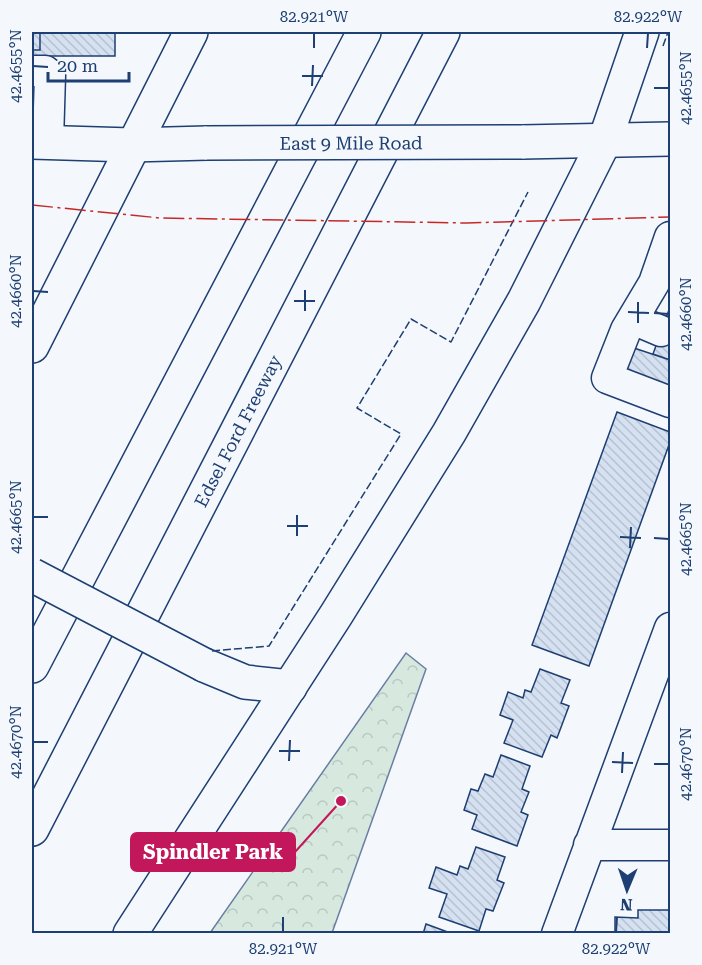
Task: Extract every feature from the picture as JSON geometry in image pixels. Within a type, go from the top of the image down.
[{"type":"main road","points":[[32,346],[105,202],[131,145],[190,32]]},
{"type":"main road","points":[[32,666],[364,32]]},
{"type":"main road","name":"Edsel Ford Freeway","points":[[32,829],[443,32]]},
{"type":"main road","points":[[130,933],[290,687],[478,382],[524,301],[605,140],[642,32]]},
{"type":"main road","name":"East 9 Mile Road","points":[[40,142],[131,145],[670,140]]},
{"type":"main road","points":[[32,575],[204,666],[244,682],[290,687]]},
{"type":"street","points":[[32,70],[45,71],[50,75],[40,142]]},
{"type":"street","points":[[669,247],[662,286],[648,326],[626,330],[607,378],[670,402]]},
{"type":"street","points":[[556,933],[670,628]]},
{"type":"street","points":[[590,845],[670,845]]},
{"type":"green space","points":[[406,653],[426,669],[332,933],[210,933]]},
{"type":"building","points":[[32,32],[40,32],[40,50],[32,50]]},
{"type":"building","points":[[32,32],[115,32],[115,56],[32,56]]},
{"type":"building","points":[[670,307],[670,360],[653,354]]},
{"type":"building","points":[[634,348],[670,360],[670,388],[625,372]]},
{"type":"building","points":[[617,412],[670,432],[670,442],[589,666],[532,645]]},
{"type":"building","points":[[540,669],[570,680],[561,703],[569,706],[557,738],[551,735],[542,757],[504,743],[513,720],[500,715],[508,692],[523,698],[525,690],[531,692]]},
{"type":"building","points":[[501,755],[530,766],[522,789],[529,792],[521,812],[528,815],[517,846],[472,829],[477,815],[464,810],[471,789],[478,791],[485,774],[493,777]]},
{"type":"building","points":[[476,847],[505,857],[497,880],[504,883],[493,911],[486,909],[479,931],[439,917],[447,894],[429,888],[436,867],[457,875],[460,866],[468,869]]},
{"type":"building","points":[[638,910],[670,910],[670,934],[615,934],[615,917],[638,918]]},
{"type":"building","points":[[426,924],[453,934],[423,934]]},
{"type":"fence","points":[[663,46],[668,32]]},
{"type":"fence","points":[[212,651],[269,646],[401,434],[357,408],[411,319],[451,342],[528,192]]},
{"type":"power","points":[[32,205],[160,218],[467,223],[670,217]]},
{"type":"place","name":"Spindler Park","points":[[341,801]]}]
